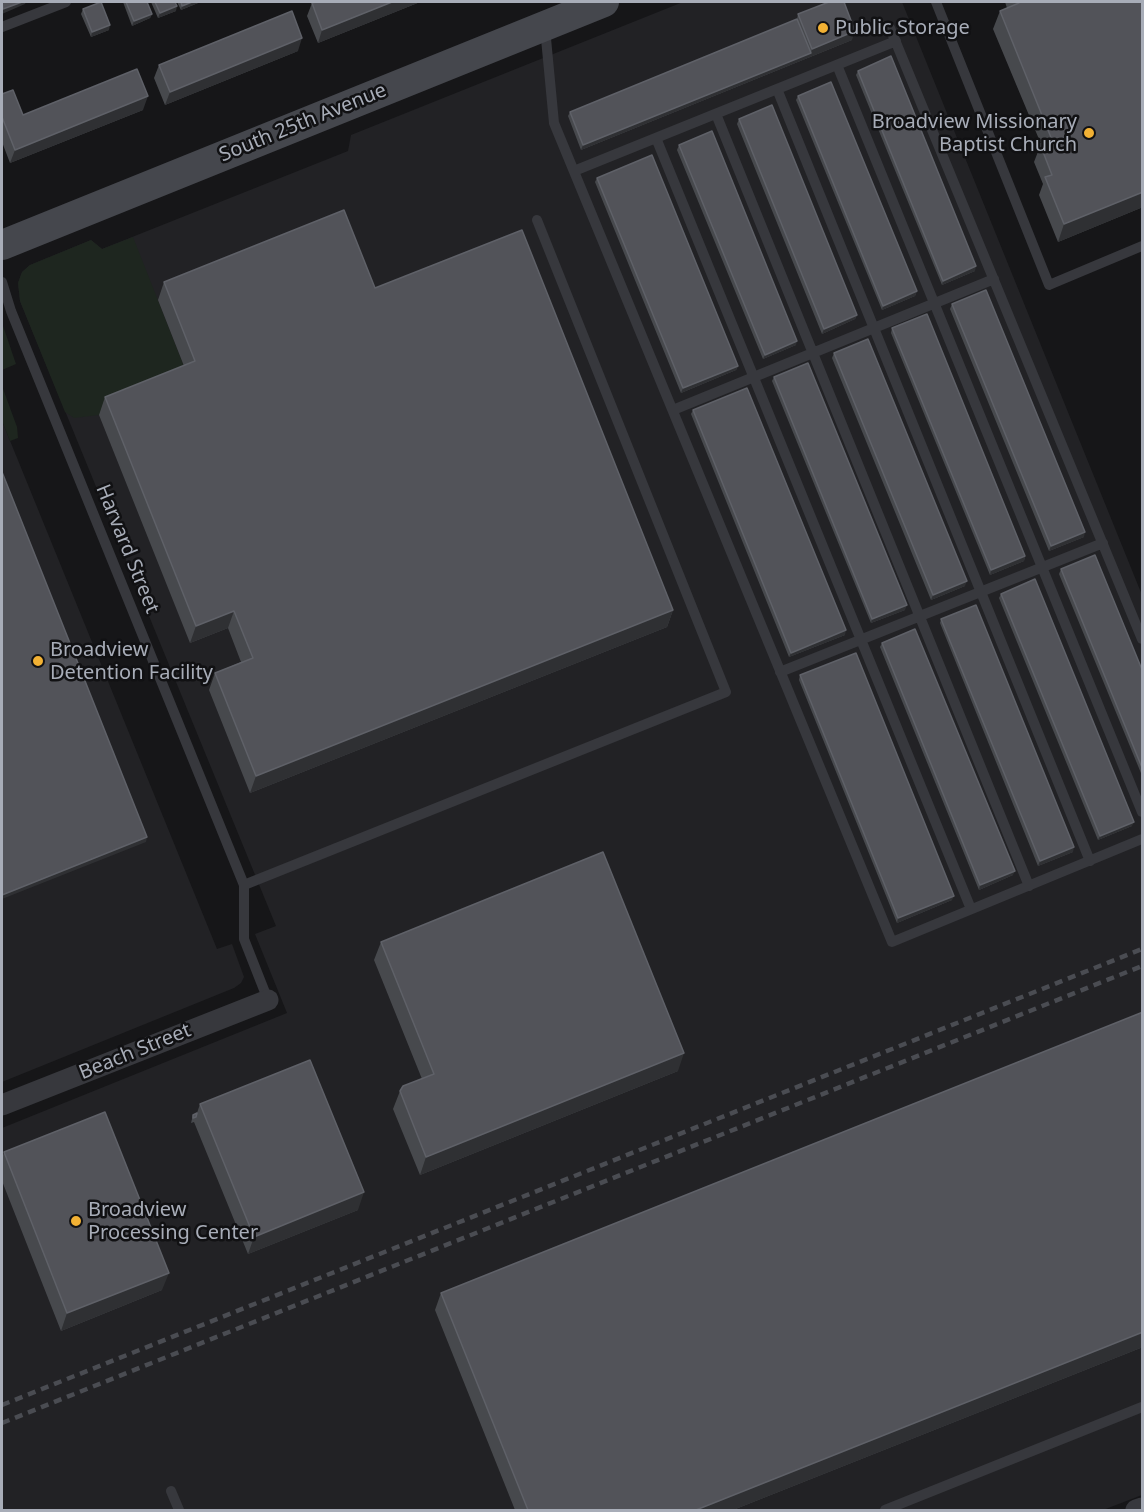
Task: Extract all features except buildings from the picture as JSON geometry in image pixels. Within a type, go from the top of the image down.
[{"type":"main road","name":"South 25th Avenue","points":[[2,245],[604,2]]},
{"type":"street","name":"Beach Street","points":[[2,1105],[268,1000]]},
{"type":"street","points":[[1136,1510],[1143,1508]]},
{"type":"lane","points":[[2,27],[66,2]]},
{"type":"lane","points":[[936,2],[1049,285],[1143,246]]},
{"type":"lane","points":[[544,25],[554,123],[892,942],[1143,839]]},
{"type":"lane","points":[[890,28],[1143,639]]},
{"type":"lane","points":[[574,171],[896,41]]},
{"type":"lane","points":[[837,65],[1143,812]]},
{"type":"lane","points":[[777,89],[1090,861]]},
{"type":"lane","points":[[716,114],[1029,885]]},
{"type":"lane","points":[[656,138],[971,909]]},
{"type":"lane","points":[[244,885],[726,692],[537,220]]},
{"type":"lane","points":[[673,410],[994,279]]},
{"type":"lane","name":"Harvard Street","points":[[2,282],[10,311],[244,885],[244,939],[268,1000]]},
{"type":"lane","points":[[780,672],[1103,543]]},
{"type":"lane","points":[[885,1510],[1143,1407]]},
{"type":"lane","points":[[171,1491],[179,1510]]},
{"type":"shaded area","points":[[683,2],[902,2],[1142,595],[1142,1495],[1103,1510],[2,1510],[2,1128],[287,1013],[255,934],[276,926],[20,301],[18,283],[22,272],[30,265],[91,240],[102,249],[348,151],[351,135]]},
{"type":"shaded area","points":[[133,237],[189,379],[99,415],[74,418],[65,412],[20,301],[18,283],[22,272],[30,265],[91,240],[102,249]]},
{"type":"shaded area","points":[[2,323],[16,364],[2,370]]},
{"type":"shaded area","points":[[2,386],[17,427],[18,438],[10,441],[2,421]]},
{"type":"shaded area","points":[[2,421],[217,949],[232,944],[244,977],[241,983],[234,988],[2,1082]]},
{"type":"railway","points":[[2,1405],[1142,949]]},
{"type":"railway","points":[[2,1423],[1142,966]]},
{"type":"place","name":"Public Storage","points":[[823,28]]},
{"type":"place","name":"Broadview Missionary Baptist Church","points":[[1089,133]]},
{"type":"place","name":"Broadview Detention Facility","points":[[38,661]]},
{"type":"place","name":"Broadview Processing Center","points":[[76,1221]]}]
